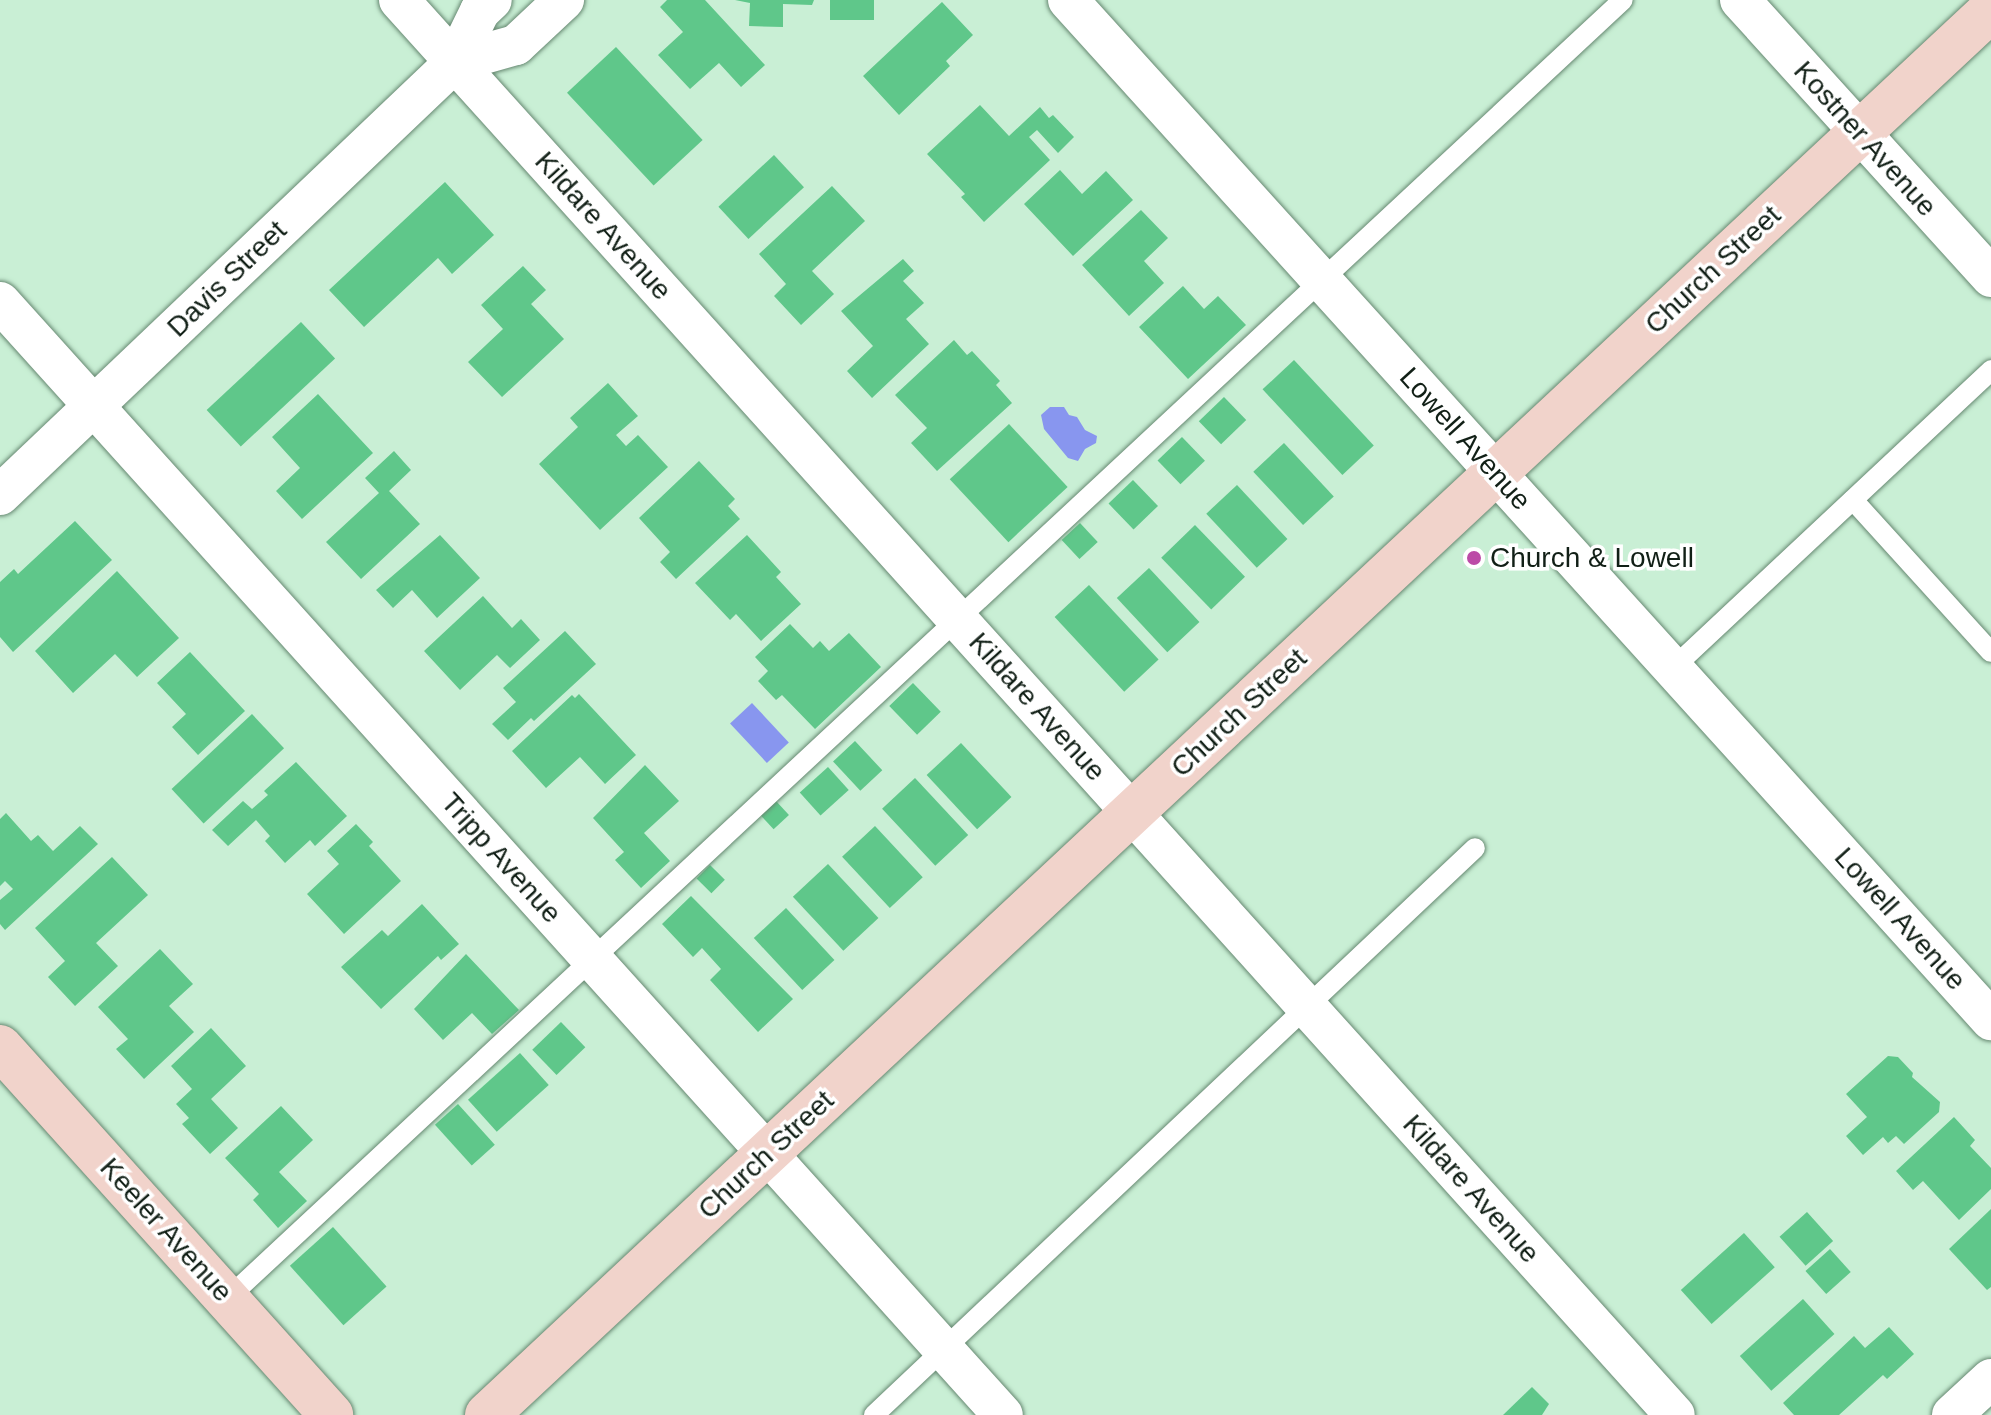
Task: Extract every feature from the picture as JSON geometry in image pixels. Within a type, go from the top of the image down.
[{"type":"street","name":"Kildare Avenue","points":[[399,0],[1675,1415]]},
{"type":"street","name":"Davis Street","points":[[0,495],[455,62],[480,11],[492,0]]},
{"type":"street","name":"Davis Street","points":[[455,62],[516,45],[564,0]]},
{"type":"street","name":"Lowell Avenue","points":[[1068,0],[1991,1020]]},
{"type":"street","name":"Kostner Avenue","points":[[1740,0],[1991,277]]},
{"type":"street","name":"Church Street","points":[[487,1415],[1991,10]]},
{"type":"street","name":"Tripp Avenue","points":[[0,302],[1003,1415]]},
{"type":"street","name":"Keeler Avenue","points":[[0,1047],[331,1415]]},
{"type":"street","points":[[1952,1415],[1991,1379]]},
{"type":"lane","points":[[228,1298],[1623,0]]},
{"type":"lane","points":[[1673,668],[1991,370]]},
{"type":"lane","points":[[1853,500],[1991,652]]},
{"type":"lane","points":[[874,1415],[1305,1005],[1475,848]]},
{"type":"water","points":[[1050,407],[1064,407],[1069,415],[1077,417],[1085,430],[1097,436],[1096,443],[1085,449],[1078,461],[1068,458],[1044,429],[1041,415]]},
{"type":"water","points":[[752,703],[789,742],[767,763],[730,723]]},
{"type":"building","points":[[667,0],[705,0],[765,65],[741,87],[719,63],[690,89],[658,55],[683,32],[660,7]]},
{"type":"building","points":[[735,0],[814,0],[812,5],[783,4],[783,27],[749,26],[750,3]]},
{"type":"building","points":[[830,0],[874,0],[874,20],[830,20]]},
{"type":"building","points":[[942,2],[973,35],[946,61],[950,66],[899,115],[863,76]]},
{"type":"building","points":[[616,47],[703,140],[654,186],[567,93]]},
{"type":"building","points":[[980,105],[1009,136],[1040,107],[1049,118],[1053,115],[1074,137],[1058,153],[1037,130],[1029,137],[1050,160],[984,222],[961,197],[965,194],[927,154]]},
{"type":"building","points":[[774,155],[804,187],[748,239],[718,207]]},
{"type":"building","points":[[1060,170],[1082,194],[1106,171],[1133,200],[1073,256],[1024,204]]},
{"type":"building","points":[[445,182],[494,235],[452,274],[438,258],[364,327],[329,290]]},
{"type":"building","points":[[832,186],[865,221],[812,271],[834,294],[801,325],[774,296],[786,284],[759,254]]},
{"type":"building","points":[[1141,210],[1168,238],[1144,261],[1164,283],[1129,316],[1082,265]]},
{"type":"building","points":[[903,259],[914,271],[903,281],[924,303],[906,319],[929,344],[872,398],[847,371],[873,346],[841,311]]},
{"type":"building","points":[[523,266],[546,290],[531,304],[564,339],[502,397],[468,362],[503,329],[481,305]]},
{"type":"building","points":[[1183,286],[1204,309],[1218,296],[1246,325],[1188,379],[1139,327]]},
{"type":"building","points":[[301,322],[335,359],[241,447],[207,410]]},
{"type":"building","points":[[954,340],[967,355],[972,351],[1000,381],[996,385],[1012,403],[937,471],[911,443],[927,428],[895,395]]},
{"type":"building","points":[[1294,360],[1374,446],[1342,475],[1263,389]]},
{"type":"building","points":[[608,383],[638,416],[616,435],[626,446],[638,435],[668,467],[600,530],[539,464],[578,427],[570,418]]},
{"type":"building","points":[[318,394],[373,453],[302,519],[276,491],[300,468],[272,437]]},
{"type":"building","points":[[1224,397],[1246,420],[1221,444],[1199,421]]},
{"type":"building","points":[[1009,424],[1068,487],[1008,542],[950,479]]},
{"type":"building","points":[[1182,437],[1205,461],[1180,484],[1158,461]]},
{"type":"building","points":[[1284,443],[1334,496],[1303,525],[1253,472]]},
{"type":"building","points":[[394,451],[411,470],[389,491],[420,524],[361,579],[326,542],[379,493],[365,478]]},
{"type":"building","points":[[699,461],[735,499],[728,506],[740,519],[676,579],[660,562],[670,552],[639,518]]},
{"type":"building","points":[[1133,480],[1158,506],[1134,530],[1109,504]]},
{"type":"building","points":[[1237,485],[1287,539],[1257,568],[1206,514]]},
{"type":"building","points":[[75,521],[112,560],[13,652],[0,637],[0,582],[14,569],[18,574]]},
{"type":"building","points":[[1080,523],[1098,542],[1079,559],[1062,540]]},
{"type":"building","points":[[1195,525],[1245,577],[1211,609],[1161,558]]},
{"type":"building","points":[[440,535],[480,578],[437,618],[412,590],[393,608],[376,590]]},
{"type":"building","points":[[747,535],[781,572],[776,577],[801,604],[761,641],[736,614],[730,620],[695,583]]},
{"type":"building","points":[[1149,568],[1199,622],[1167,652],[1117,598]]},
{"type":"building","points":[[117,571],[179,638],[137,677],[115,654],[73,693],[35,651]]},
{"type":"building","points":[[1089,585],[1159,660],[1124,692],[1055,617]]},
{"type":"building","points":[[483,596],[512,628],[521,619],[540,640],[510,668],[497,655],[460,690],[424,651]]},
{"type":"building","points":[[790,624],[813,648],[820,641],[829,651],[849,633],[881,667],[815,729],[782,695],[776,700],[758,681],[768,671],[755,657]]},
{"type":"building","points":[[565,631],[596,664],[534,721],[531,718],[508,740],[492,724],[516,702],[503,688]]},
{"type":"building","points":[[190,652],[245,711],[198,755],[172,727],[186,714],[157,683]]},
{"type":"building","points":[[913,683],[941,712],[917,735],[889,706]]},
{"type":"building","points":[[579,694],[636,755],[605,784],[580,757],[546,788],[512,751],[572,695],[575,698]]},
{"type":"building","points":[[252,714],[284,748],[204,823],[172,789]]},
{"type":"building","points":[[855,741],[882,770],[860,791],[833,761]]},
{"type":"building","points":[[961,743],[1011,797],[977,829],[927,775]]},
{"type":"building","points":[[296,762],[347,816],[315,846],[310,840],[285,863],[265,841],[270,836],[256,820],[228,846],[212,830],[243,801],[252,809],[268,795],[264,791]]},
{"type":"building","points":[[645,765],[679,801],[644,833],[670,861],[641,888],[615,860],[624,852],[593,818]]},
{"type":"building","points":[[828,767],[849,790],[821,815],[800,792]]},
{"type":"building","points":[[915,778],[968,835],[935,866],[882,809]]},
{"type":"building","points":[[776,801],[789,815],[774,829],[761,815]]},
{"type":"building","points":[[6,813],[31,841],[38,835],[53,851],[80,826],[98,844],[5,930],[0,924],[0,900],[13,889],[5,881],[0,886],[0,819]]},
{"type":"building","points":[[356,824],[373,842],[369,846],[401,881],[344,934],[307,894],[339,864],[327,851]]},
{"type":"building","points":[[875,826],[923,877],[890,908],[842,857]]},
{"type":"building","points":[[112,857],[148,895],[96,943],[118,966],[75,1006],[48,977],[65,961],[35,928]]},
{"type":"building","points":[[828,864],[878,918],[843,951],[793,897]]},
{"type":"building","points":[[710,865],[725,880],[711,893],[697,878]]},
{"type":"building","points":[[691,896],[793,999],[758,1032],[710,980],[721,969],[702,948],[693,957],[662,924]]},
{"type":"building","points":[[422,904],[459,944],[441,960],[438,956],[381,1009],[341,967],[382,930],[388,936]]},
{"type":"building","points":[[786,908],[834,960],[802,990],[754,938]]},
{"type":"building","points":[[160,949],[193,984],[169,1006],[194,1032],[144,1079],[116,1049],[128,1039],[98,1007]]},
{"type":"building","points":[[466,954],[519,1010],[492,1034],[472,1013],[443,1040],[414,1009]]},
{"type":"building","points":[[561,1022],[585,1047],[557,1075],[532,1050]]},
{"type":"building","points":[[211,1028],[246,1066],[211,1099],[238,1128],[210,1154],[182,1124],[189,1118],[176,1104],[192,1089],[171,1066]]},
{"type":"building","points":[[520,1053],[549,1085],[497,1132],[468,1100]]},
{"type":"building","points":[[1888,1056],[1898,1057],[1913,1073],[1912,1077],[1940,1102],[1939,1112],[1904,1144],[1896,1136],[1888,1143],[1883,1137],[1863,1155],[1846,1136],[1867,1117],[1846,1094]]},
{"type":"building","points":[[458,1104],[495,1145],[472,1166],[435,1125]]},
{"type":"building","points":[[281,1106],[313,1140],[279,1172],[307,1201],[278,1228],[253,1200],[259,1194],[225,1158]]},
{"type":"building","points":[[1954,1117],[1975,1140],[1970,1146],[1991,1168],[1991,1189],[1959,1220],[1923,1181],[1913,1190],[1896,1171]]},
{"type":"building","points":[[1991,1209],[1991,1287],[1987,1290],[1949,1249]]},
{"type":"building","points":[[1807,1212],[1833,1241],[1806,1266],[1780,1237]]},
{"type":"building","points":[[333,1227],[387,1286],[343,1325],[290,1266]]},
{"type":"building","points":[[1744,1233],[1775,1267],[1712,1324],[1681,1290]]},
{"type":"building","points":[[1830,1249],[1851,1272],[1826,1294],[1805,1271]]},
{"type":"building","points":[[1803,1299],[1834,1334],[1771,1391],[1740,1356]]},
{"type":"building","points":[[1889,1327],[1914,1354],[1887,1379],[1883,1375],[1839,1415],[1794,1415],[1783,1403],[1854,1336],[1865,1348]]},
{"type":"building","points":[[1532,1387],[1549,1404],[1542,1415],[1503,1415]]},
{"type":"place","name":"Church & Lowell","points":[[1474,558]]}]
